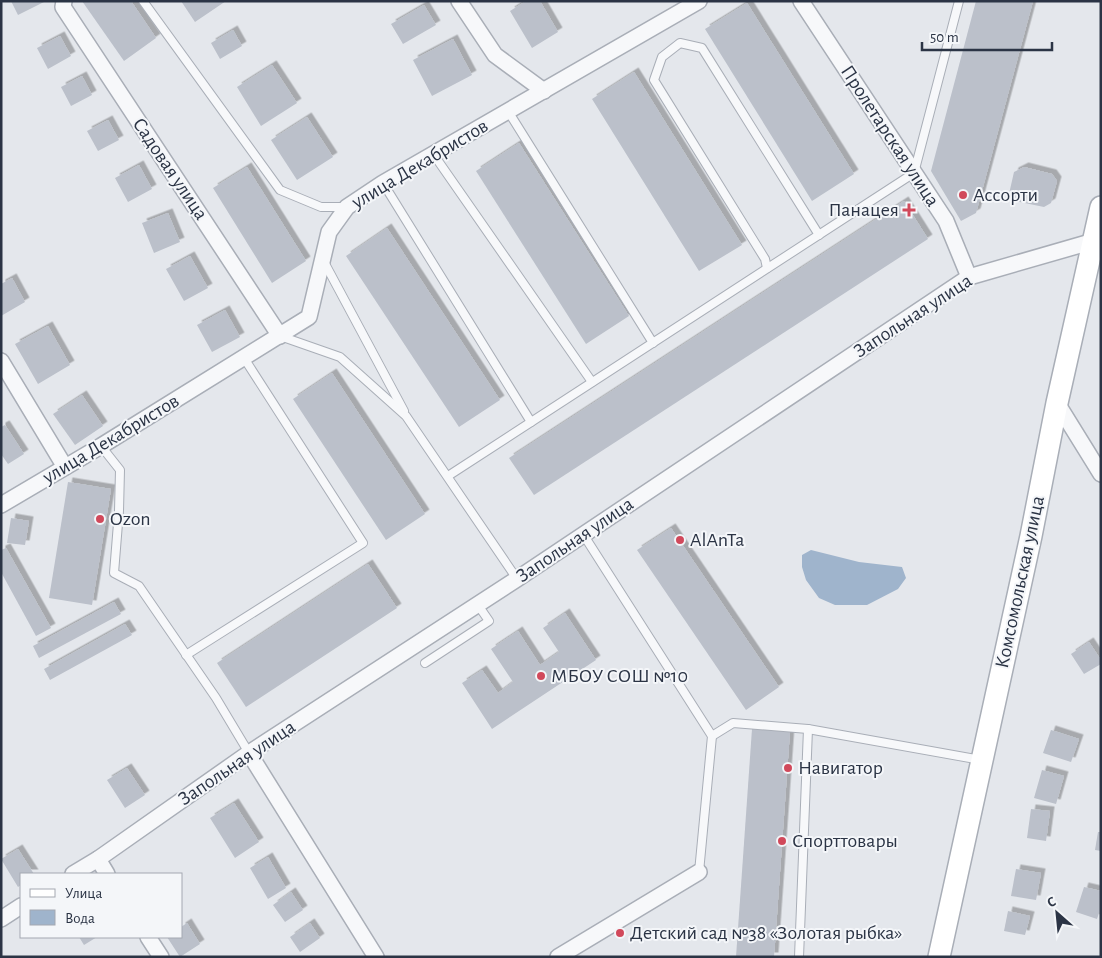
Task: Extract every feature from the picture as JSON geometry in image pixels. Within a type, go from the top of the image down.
[{"type":"main road","name":"Комсомольская улица","points":[[939,957],[1031,536],[1057,403],[1097,239],[1101,207]]},
{"type":"street","name":"Садовая улица","points":[[64,1],[63,7],[280,336]]},
{"type":"street","points":[[459,1],[495,55],[544,91]]},
{"type":"street","name":"улица Декабристов","points":[[1,505],[101,446],[309,317],[329,232],[347,207],[383,183],[699,1]]},
{"type":"street","name":"Пролетарская улица","points":[[801,1],[946,221],[969,277]]},
{"type":"street","name":"Запольная улица","points":[[75,873],[98,859],[249,753],[478,605],[969,277],[1097,239]]},
{"type":"street","points":[[1,361],[65,467]]},
{"type":"street","points":[[1057,403],[1101,474]]},
{"type":"street","points":[[249,753],[376,957]]},
{"type":"street","points":[[98,859],[106,873]]},
{"type":"street","points":[[558,957],[699,872]]},
{"type":"street","points":[[3,913],[20,906]]},
{"type":"street","points":[[149,938],[161,957]]},
{"type":"lane","points":[[143,1],[280,190],[321,207],[347,207]]},
{"type":"lane","points":[[448,476],[914,173],[959,1]]},
{"type":"lane","points":[[768,268],[765,258],[654,80],[662,56],[680,43],[702,48],[819,235]]},
{"type":"lane","points":[[508,111],[653,343]]},
{"type":"lane","points":[[434,155],[592,382]]},
{"type":"lane","points":[[383,183],[531,422]]},
{"type":"lane","points":[[322,258],[406,416],[517,579]]},
{"type":"lane","points":[[280,336],[340,357],[406,416]]},
{"type":"lane","points":[[186,655],[363,543],[244,358]]},
{"type":"lane","points":[[101,446],[120,470],[114,573],[139,586],[216,698],[249,753]]},
{"type":"lane","points":[[583,534],[712,736],[699,872]]},
{"type":"lane","points":[[425,663],[489,621],[478,605]]},
{"type":"lane","points":[[712,736],[733,723],[808,729],[982,760]]},
{"type":"lane","points":[[799,957],[808,729]]},
{"type":"water","points":[[811,550],[859,562],[902,567],[906,578],[898,589],[867,605],[835,605],[819,598],[806,580],[802,567],[802,555]]},
{"type":"building","points":[[11,1],[46,1],[18,15]]},
{"type":"building","points":[[82,1],[131,1],[156,38],[124,61]]},
{"type":"building","points":[[181,1],[226,1],[195,22]]},
{"type":"building","points":[[526,1],[540,1],[558,32],[532,48],[510,11]]},
{"type":"building","points":[[976,1],[1033,1],[976,213],[961,221],[931,171]]},
{"type":"building","points":[[747,3],[854,174],[812,201],[705,29]]},
{"type":"building","points":[[424,5],[436,25],[403,44],[391,24]]},
{"type":"building","points":[[233,30],[242,46],[220,59],[211,43]]},
{"type":"building","points":[[60,36],[71,56],[48,69],[37,48]]},
{"type":"building","points":[[453,39],[472,75],[432,96],[413,60]]},
{"type":"building","points":[[272,65],[297,103],[261,126],[237,87]]},
{"type":"building","points":[[634,72],[742,245],[699,271],[592,99]]},
{"type":"building","points":[[82,76],[92,95],[71,106],[61,87]]},
{"type":"building","points":[[307,117],[333,157],[297,180],[271,140]]},
{"type":"building","points":[[108,120],[119,140],[98,151],[87,131]]},
{"type":"building","points":[[519,143],[629,316],[586,344],[476,171]]},
{"type":"building","points":[[139,165],[152,189],[128,202],[115,178]]},
{"type":"building","points":[[247,167],[306,261],[272,283],[213,188]]},
{"type":"building","points":[[1024,167],[1052,174],[1057,181],[1051,203],[1044,207],[1015,201],[1009,194],[1014,172]]},
{"type":"building","points":[[904,201],[928,239],[534,495],[509,458]]},
{"type":"building","points":[[168,213],[180,242],[154,253],[142,223]]},
{"type":"building","points":[[387,228],[500,400],[459,427],[346,256]]},
{"type":"building","points":[[190,256],[208,288],[184,301],[166,269]]},
{"type":"building","points":[[12,278],[25,302],[1,316],[1,284]]},
{"type":"building","points":[[225,310],[240,337],[212,352],[197,325]]},
{"type":"building","points":[[48,326],[70,365],[38,384],[15,344]]},
{"type":"building","points":[[332,373],[425,514],[386,540],[293,399]]},
{"type":"building","points":[[82,395],[103,426],[75,445],[53,414]]},
{"type":"building","points":[[5,425],[24,454],[8,464],[1,454],[1,427]]},
{"type":"building","points":[[68,482],[111,489],[92,605],[49,598]]},
{"type":"building","points":[[11,518],[29,521],[25,545],[7,543]]},
{"type":"building","points":[[671,528],[779,687],[746,710],[637,550]]},
{"type":"building","points":[[6,548],[51,628],[36,636],[1,572],[1,550]]},
{"type":"building","points":[[368,564],[397,608],[246,707],[217,663]]},
{"type":"building","points":[[114,602],[121,614],[39,658],[33,646]]},
{"type":"building","name":"МБОУ СОШ №10","points":[[565,613],[596,660],[492,729],[462,683],[482,670],[498,693],[513,682],[491,649],[518,631],[540,665],[559,652],[543,628]]},
{"type":"building","points":[[125,624],[132,635],[50,680],[44,669]]},
{"type":"building","points":[[1089,642],[1101,660],[1101,664],[1084,674],[1071,654]]},
{"type":"building","points":[[752,729],[790,731],[774,957],[736,957]]},
{"type":"building","points":[[1051,730],[1079,739],[1071,762],[1043,753]]},
{"type":"building","points":[[127,768],[145,795],[125,808],[107,780]]},
{"type":"building","points":[[1042,770],[1064,776],[1056,804],[1034,798]]},
{"type":"building","points":[[234,803],[259,842],[235,858],[210,818]]},
{"type":"building","points":[[1031,809],[1050,811],[1046,841],[1027,838]]},
{"type":"building","points":[[1098,832],[1101,832],[1101,851],[1095,850]]},
{"type":"building","points":[[18,849],[33,873],[20,873],[20,886],[18,887],[1,859]]},
{"type":"building","points":[[268,857],[286,888],[268,899],[250,868]]},
{"type":"building","points":[[1016,869],[1041,873],[1036,900],[1011,896]]},
{"type":"building","points":[[1084,887],[1101,891],[1101,907],[1097,919],[1076,912]]},
{"type":"building","points":[[291,892],[303,910],[285,922],[273,905]]},
{"type":"building","points":[[1008,911],[1030,916],[1025,935],[1004,931]]},
{"type":"building","points":[[187,923],[200,944],[180,957],[168,938],[182,938],[182,926]]},
{"type":"building","points":[[310,923],[320,938],[300,952],[290,937]]},
{"type":"building","points":[[80,938],[95,938],[84,945]]},
{"type":"place","name":"Ассорти","points":[[963,195]]},
{"type":"place","name":"Панацея","points":[[909,210]]},
{"type":"place","name":"Ozon","points":[[100,519]]},
{"type":"place","name":"AlAnTa","points":[[680,540]]},
{"type":"place","name":"МБОУ СОШ №10","points":[[541,676]]},
{"type":"place","name":"Навигатор","points":[[788,768]]},
{"type":"place","name":"Спорттовары","points":[[782,841]]},
{"type":"place","name":"Детский сад №38 «Золотая рыбка»","points":[[620,933]]}]
